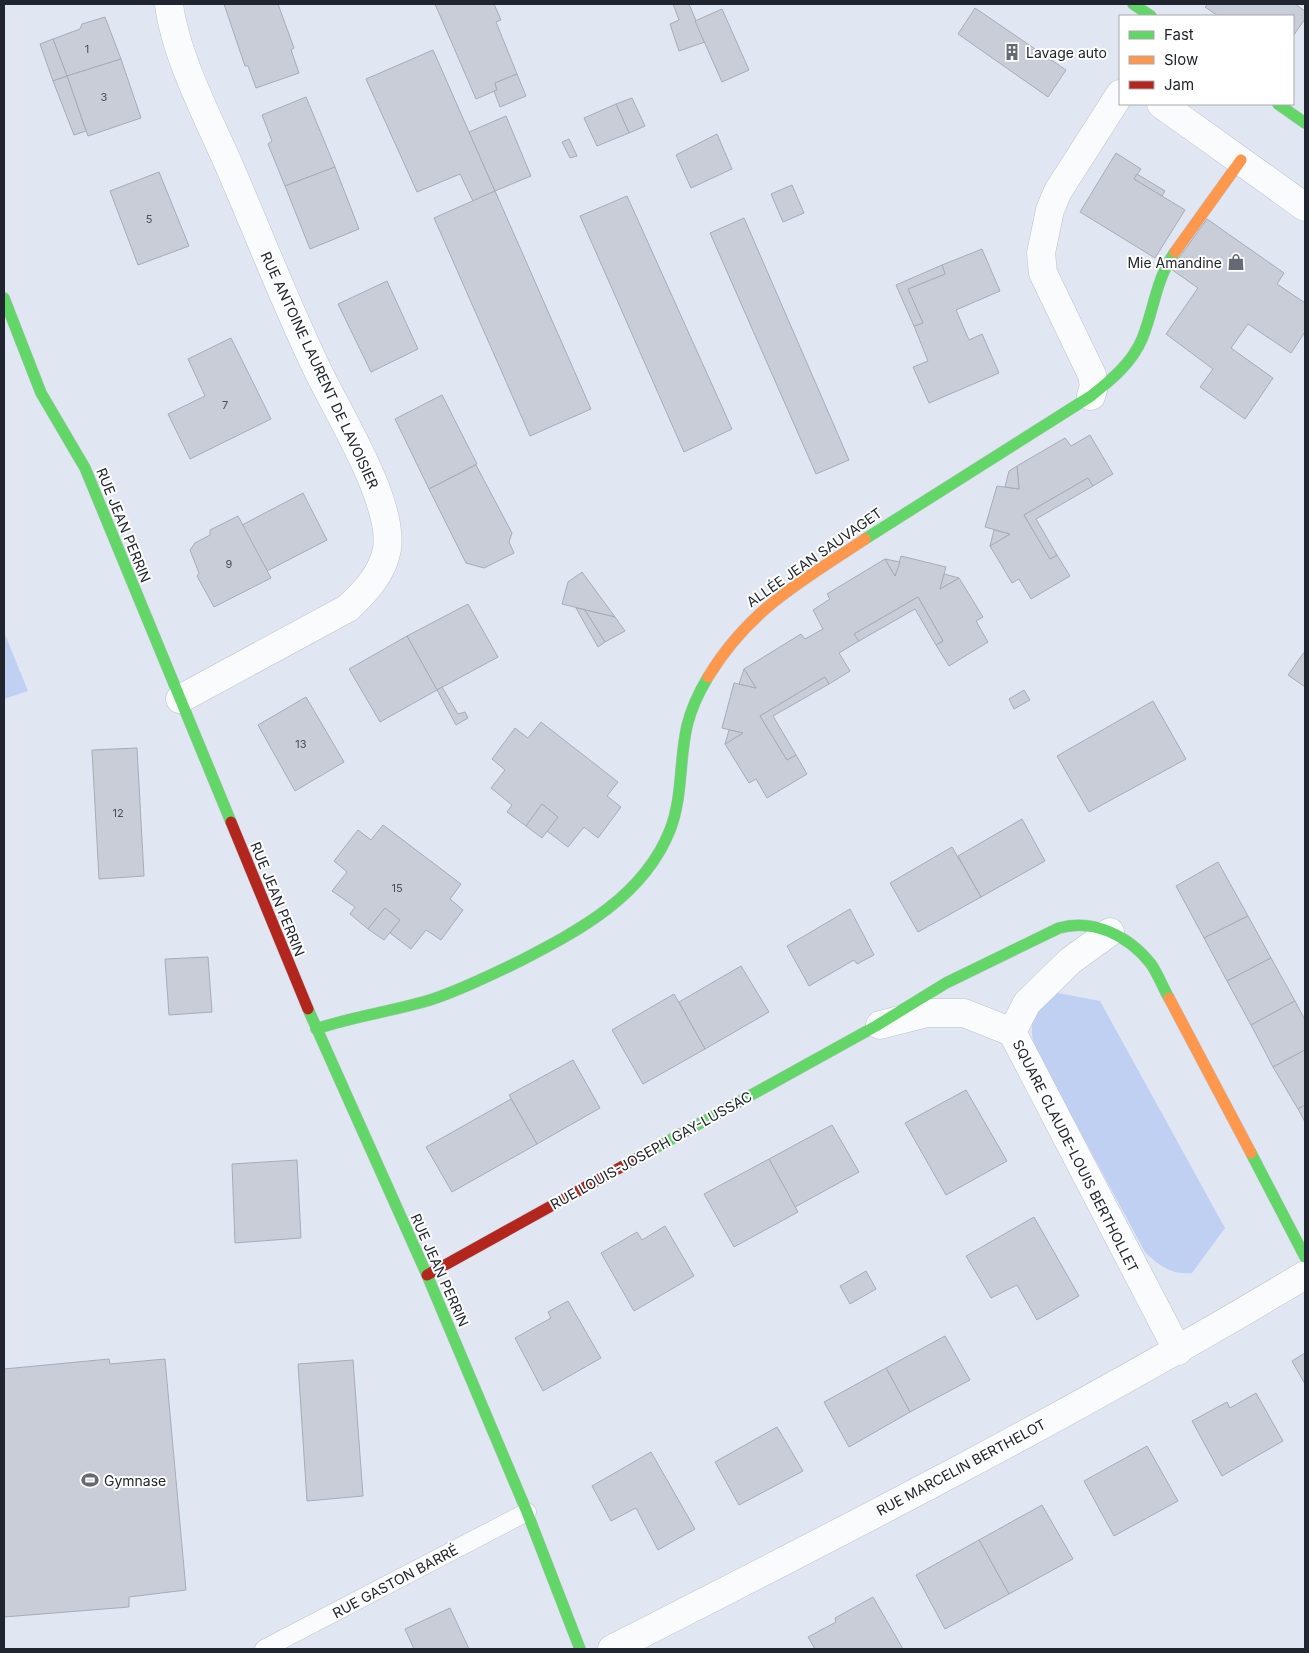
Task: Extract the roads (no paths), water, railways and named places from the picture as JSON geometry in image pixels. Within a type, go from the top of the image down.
[{"type":"street","name":"RUE ANTOINE LAURENT DE LAVOISIER","points":[[169,4],[181,49],[203,106],[317,370],[370,473],[384,514],[387,548],[380,570],[366,592],[348,608],[180,699]]},
{"type":"street","points":[[1133,4],[1150,15]]},
{"type":"street","points":[[1091,396],[1094,386],[1092,375],[1043,273],[1041,253],[1050,210],[1058,191],[1119,96]]},
{"type":"street","points":[[1162,105],[1305,207]]},
{"type":"street","points":[[1279,105],[1305,123]]},
{"type":"street","name":"ALLÉE JEAN SAUVAGET","points":[[316,1029],[341,1020],[418,1004],[458,991],[565,939],[620,900],[639,882],[657,857],[670,830],[688,725],[700,690],[719,658],[753,619],[785,593],[886,524],[1091,396],[1114,377],[1131,358],[1141,339],[1167,263],[1241,160]]},
{"type":"street","name":"RUE JEAN PERRIN","points":[[4,298],[41,393],[85,468],[316,1029],[427,1275],[527,1512],[580,1649]]},
{"type":"street","name":"RUE LOUIS-JOSEPH GAY-LUSSAC","points":[[427,1275],[876,1026],[895,1012],[970,970],[1060,928],[1084,924],[1110,932]]},
{"type":"street","points":[[1110,932],[1118,935],[1151,964],[1305,1257]]},
{"type":"street","name":"SQUARE CLAUDE-LOUIS BERTHOLLET","points":[[1110,932],[1070,961],[1027,1003],[1012,1032],[1178,1351]]},
{"type":"street","name":"RUE LOUIS-JOSEPH GAY-LUSSAC","points":[[876,1026],[928,1013],[964,1013],[1012,1032]]},
{"type":"street","name":"RUE MARCELIN BERTHELOT","points":[[612,1649],[807,1550],[1178,1351],[1305,1275]]},
{"type":"lane","name":"RUE GASTON BARRÉ","points":[[264,1649],[527,1512]]},
{"type":"place","name":"Lavage auto","points":[[1012,52]]},
{"type":"place","name":"Mie Amandine","points":[[1236,262]]},
{"type":"place","name":"Gymnase","points":[[90,1480]]}]
